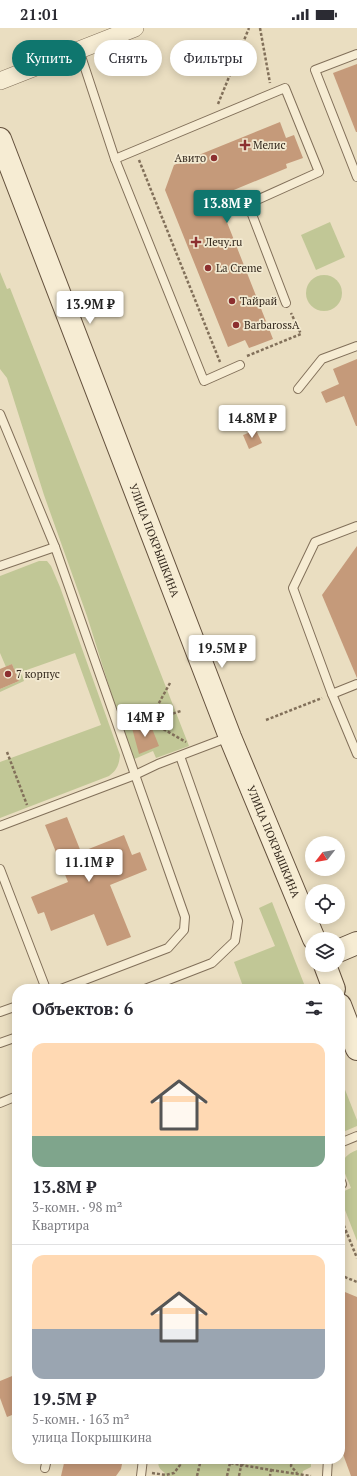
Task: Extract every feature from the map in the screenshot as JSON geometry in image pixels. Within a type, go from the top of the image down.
[{"type":"main road","name":"УЛИЦА ПОКРЫШКИНА","points":[[0,139],[230,737],[311,932]]},
{"type":"main road","points":[[345,948],[357,943]]},
{"type":"main road","points":[[328,972],[332,984]]},
{"type":"main road","points":[[345,1017],[357,1049]]},
{"type":"street","points":[[86,47],[135,28]]},
{"type":"street","points":[[0,81],[13,76]]},
{"type":"lane","points":[[357,54],[315,70],[357,177]]},
{"type":"lane","points":[[86,71],[115,159],[204,381],[240,365]]},
{"type":"lane","points":[[115,159],[285,88],[319,172],[248,204],[286,303]]},
{"type":"lane","points":[[298,389],[322,359],[357,346]]},
{"type":"lane","points":[[0,414],[54,547],[185,916],[184,930],[168,948],[74,984]]},
{"type":"lane","points":[[357,526],[315,542],[293,588],[332,694],[357,754]]},
{"type":"lane","points":[[0,566],[54,547]]},
{"type":"lane","points":[[332,694],[357,684]]},
{"type":"lane","points":[[0,826],[230,737]]},
{"type":"lane","points":[[158,984],[212,963],[235,941],[238,921],[180,756]]},
{"type":"lane","points":[[0,869],[44,984]]},
{"type":"lane","points":[[0,1012],[12,1008]]},
{"type":"lane","points":[[0,1043],[12,1039]]},
{"type":"lane","points":[[0,1103],[12,1098]]},
{"type":"lane","points":[[345,1141],[357,1136]]},
{"type":"lane","points":[[45,1468],[46,1464]]},
{"type":"lane","points":[[141,1474],[142,1464]]},
{"type":"lane","points":[[327,1476],[328,1464]]},
{"type":"path","points":[[213,118],[249,28]]},
{"type":"path","points":[[260,28],[272,94]]},
{"type":"path","points":[[136,150],[221,365]]},
{"type":"path","points":[[244,356],[301,334],[286,303]]},
{"type":"path","points":[[149,721],[170,683]]},
{"type":"path","points":[[266,720],[332,694]]},
{"type":"path","points":[[149,721],[181,711]]},
{"type":"path","points":[[149,721],[198,749]]},
{"type":"path","points":[[7,752],[31,814]]},
{"type":"path","points":[[346,1232],[357,1258]]},
{"type":"path","points":[[345,1277],[357,1282]]},
{"type":"path","points":[[141,1474],[174,1474],[180,1464]]},
{"type":"path","points":[[197,1476],[200,1464]]},
{"type":"path","points":[[227,1476],[230,1464]]},
{"type":"path","points":[[234,1464],[311,1476]]},
{"type":"path","points":[[291,1464],[293,1469],[299,1474]]},
{"type":"path","points":[[239,1476],[241,1466]]},
{"type":"path","points":[[270,1476],[271,1470]]},
{"type":"green space","points":[[330,222],[345,257],[316,270],[301,235]]},
{"type":"green space","points":[[0,272],[7,289],[10,288],[189,746],[156,758],[153,751],[132,760],[87,616],[44,495],[7,378],[0,369]]},
{"type":"green space","points":[[328,275],[337,280],[341,286],[341,300],[337,306],[328,311],[320,311],[311,306],[307,300],[306,289],[311,280],[317,276]]},
{"type":"green space","points":[[39,561],[47,561],[51,566],[60,587],[120,755],[120,759],[116,769],[109,776],[0,818],[0,762],[101,725],[75,653],[21,672],[24,681],[0,692],[0,689],[19,681],[12,664],[6,667],[0,653],[0,576]]},
{"type":"green space","points":[[272,902],[304,984],[242,984],[234,962],[275,946],[259,908]]},
{"type":"green space","points":[[345,1090],[357,1120],[357,1126],[345,1131]]},
{"type":"green space","points":[[357,1150],[357,1241],[345,1210],[345,1191],[351,1188],[345,1173],[345,1158]]},
{"type":"green space","points":[[311,1464],[311,1467],[303,1471],[302,1476],[164,1476],[165,1473],[158,1465]]},
{"type":"building","points":[[357,64],[357,132],[356,132],[333,73]]},
{"type":"building","points":[[280,122],[286,138],[294,135],[303,158],[286,164],[287,168],[229,192],[221,207],[273,339],[249,348],[245,340],[228,347],[165,190],[174,165]]},
{"type":"building","points":[[357,359],[356,426],[344,396],[326,403],[321,392],[339,384],[333,369]]},
{"type":"building","points":[[256,430],[262,443],[249,449],[243,435]]},
{"type":"building","points":[[357,546],[357,678],[322,595]]},
{"type":"building","name":"7 корпус","points":[[12,664],[19,681],[0,689],[0,669]]},
{"type":"building","points":[[149,721],[159,746],[139,754],[132,728]]},
{"type":"building","points":[[67,817],[81,852],[124,835],[132,855],[140,852],[147,870],[110,885],[131,937],[107,946],[94,914],[51,931],[44,912],[38,914],[31,897],[68,882],[45,825]]},
{"type":"building","points":[[345,1292],[357,1297],[357,1476],[351,1476],[345,1460]]},
{"type":"building","points":[[12,1376],[12,1415],[7,1417],[0,1398],[0,1381]]},
{"type":"building","points":[[64,1464],[122,1464],[121,1469],[116,1476],[61,1476]]},
{"type":"place","name":"Мелис","points":[[245,145]]},
{"type":"place","name":"Авито","points":[[214,158]]},
{"type":"place","name":"Лечу.ru","points":[[196,242]]},
{"type":"place","name":"La Creme","points":[[208,268]]},
{"type":"place","name":"Тайрай","points":[[232,301]]},
{"type":"place","name":"BarbarossA","points":[[236,325]]},
{"type":"place","name":"7 корпус","points":[[8,674]]}]
